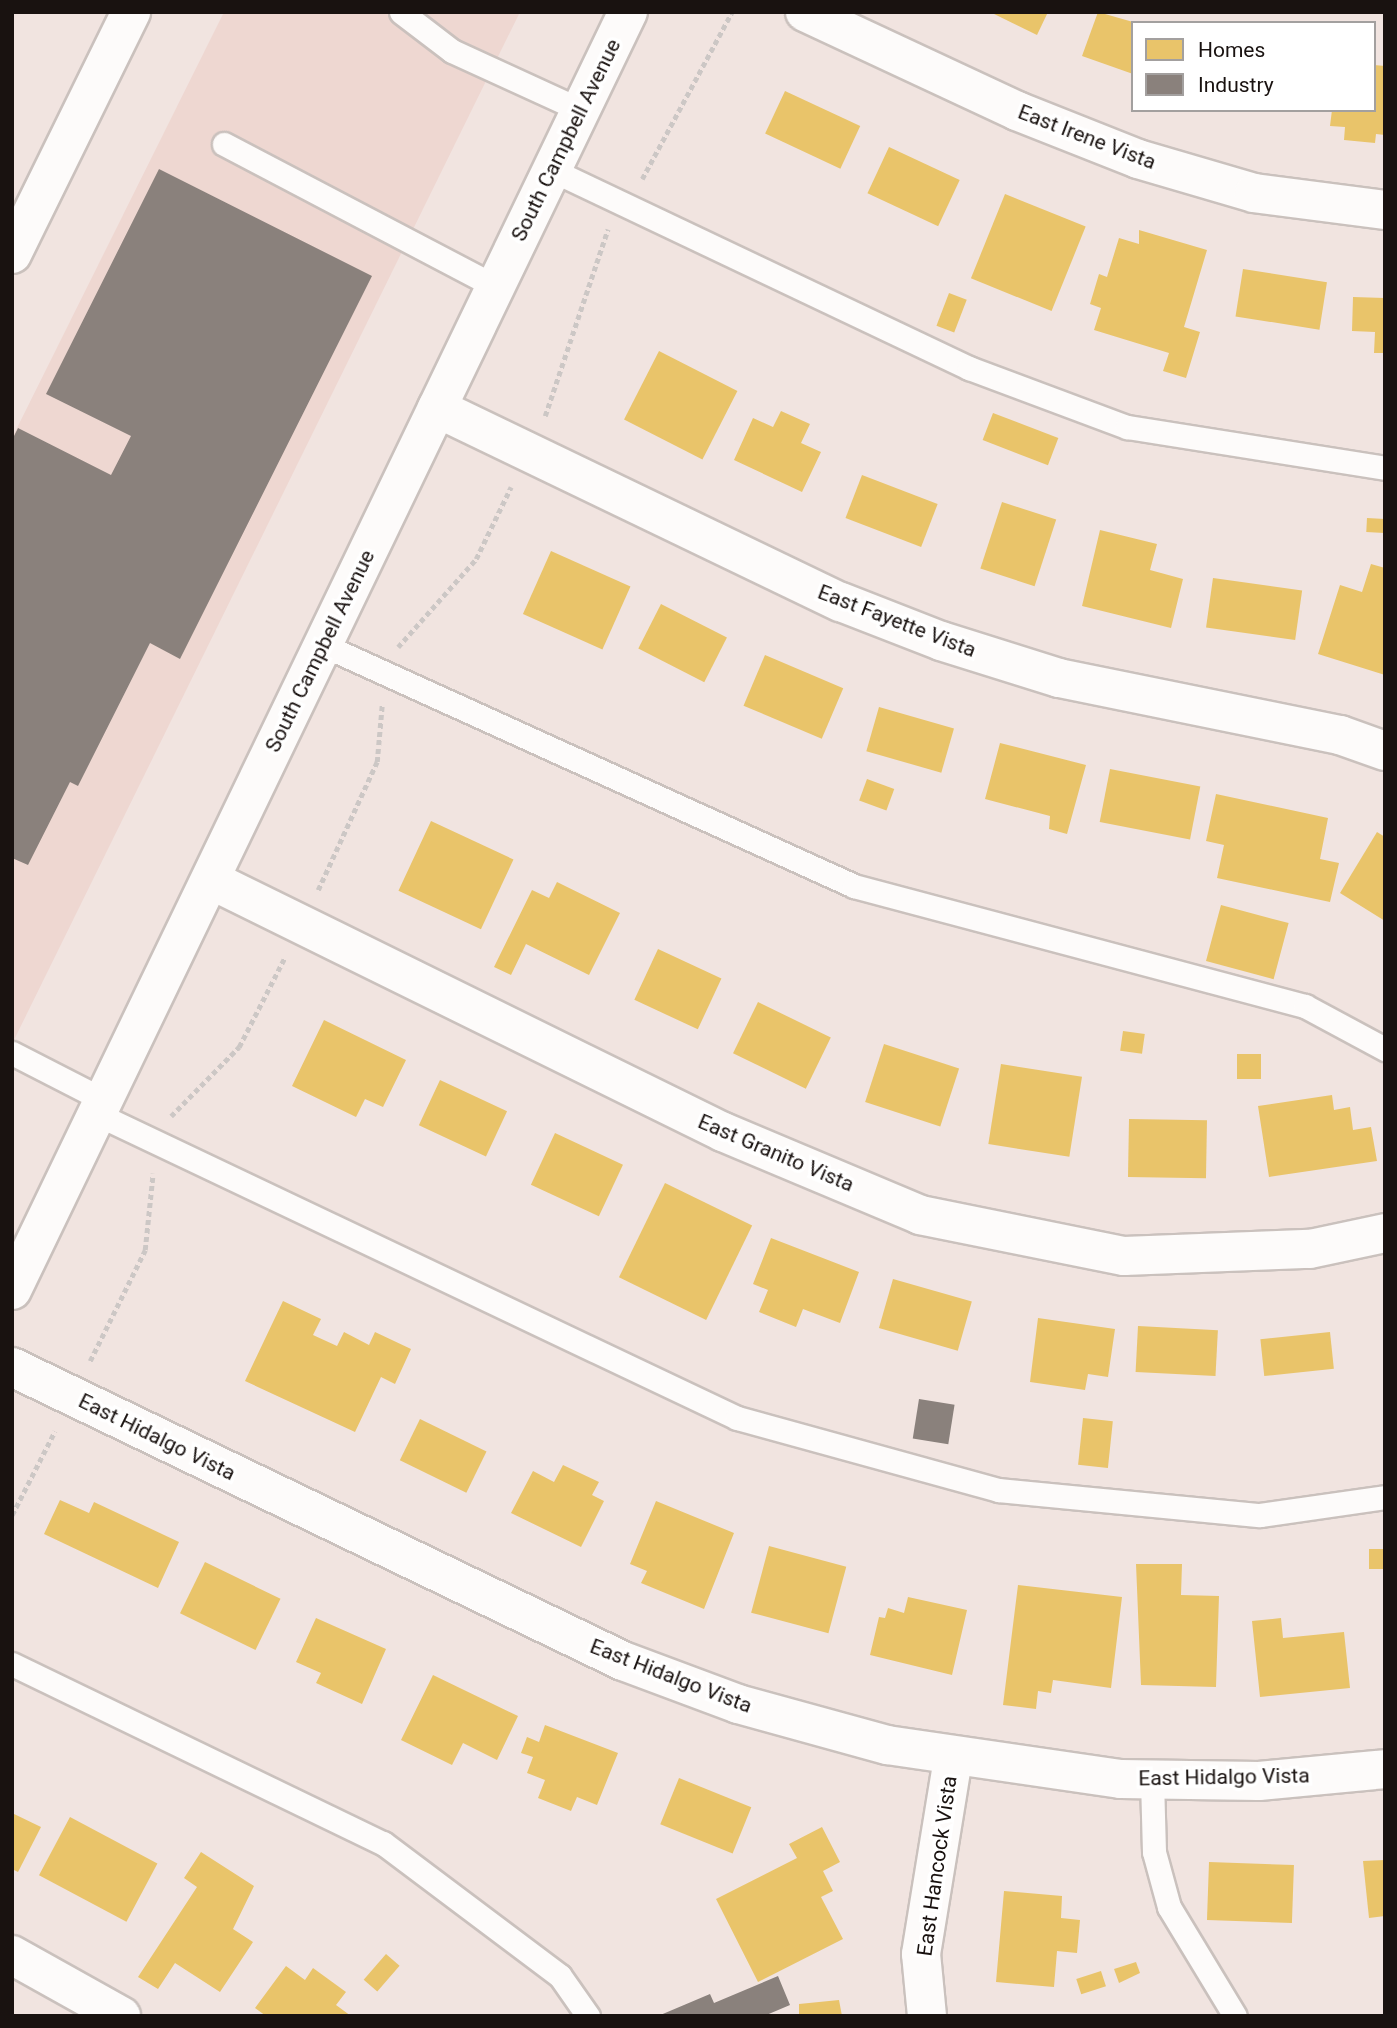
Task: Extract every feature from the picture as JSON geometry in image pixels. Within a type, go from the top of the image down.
[{"type":"street","points":[[12,254],[131,12]]},
{"type":"street","name":"South Campbell Avenue","points":[[12,1290],[628,12]]},
{"type":"street","name":"East Irene Vista","points":[[805,12],[1017,111],[1138,159],[1254,193],[1385,210]]},
{"type":"street","name":"East Fayette Vista","points":[[437,408],[841,602],[941,641],[1059,678],[1340,735],[1385,751]]},
{"type":"street","name":"East Granito Vista","points":[[211,880],[723,1132],[920,1214],[1124,1255],[1310,1249],[1385,1233]]},
{"type":"street","name":"East Hidalgo Vista","points":[[12,1367],[623,1661],[737,1704],[953,1758],[1152,1780],[1259,1781],[1385,1769]]},
{"type":"street","name":"East Hancock Vista","points":[[927,2016],[921,1954],[953,1758]]},
{"type":"street","points":[[12,1955],[121,2016]]},
{"type":"lane","points":[[401,12],[452,51],[581,110]]},
{"type":"lane","points":[[224,144],[496,287]]},
{"type":"lane","points":[[552,170],[969,369],[1127,427],[1385,468]]},
{"type":"lane","points":[[323,645],[854,886],[1305,1006],[1385,1049]]},
{"type":"lane","points":[[12,1053],[156,1142],[737,1418],[998,1490],[1260,1515],[1385,1497]]},
{"type":"lane","points":[[12,1664],[383,1843],[560,1976],[588,2016]]},
{"type":"lane","points":[[1152,1780],[1154,1852],[1168,1907],[1235,2016]]},
{"type":"path","points":[[12,1515],[145,1250],[156,1142],[167,1119],[239,1047],[301,926],[377,762],[385,675],[401,642],[476,559],[562,380],[596,257],[621,203],[652,168],[732,12]]},
{"type":"shaded area","points":[[224,12],[520,12],[12,1044],[12,438]]},
{"type":"building: Homes","points":[[990,12],[1048,12],[1037,35]]},
{"type":"building: Homes","points":[[1098,12],[1131,21],[1131,73],[1082,56]]},
{"type":"building: Homes","points":[[1376,65],[1385,66],[1385,135],[1376,134],[1375,143],[1344,140],[1345,127],[1330,126],[1332,112],[1376,112]]},
{"type":"building: Homes","points":[[785,91],[860,126],[840,169],[765,134]]},
{"type":"building: Homes","points":[[889,147],[960,180],[938,226],[867,193]]},
{"type":"building: Homes","points":[[1005,194],[1086,227],[1052,311],[971,278]]},
{"type":"building: Homes","points":[[1139,230],[1207,250],[1184,327],[1200,332],[1186,378],[1163,371],[1169,353],[1094,330],[1101,308],[1090,304],[1099,274],[1107,277],[1119,238],[1139,244]]},
{"type":"building: Homes","points":[[1243,269],[1327,282],[1319,330],[1235,316]]},
{"type":"building: Homes","points":[[949,293],[967,300],[954,332],[936,326]]},
{"type":"building: Homes","points":[[1353,297],[1385,298],[1385,353],[1374,353],[1375,332],[1352,331]]},
{"type":"building: Homes","points":[[659,351],[737,391],[702,460],[624,420]]},
{"type":"building: Homes","points":[[781,411],[810,424],[801,443],[821,452],[802,492],[734,460],[753,418],[773,427]]},
{"type":"building: Homes","points":[[993,413],[1058,438],[1048,465],[983,440]]},
{"type":"building: Homes","points":[[862,475],[938,504],[921,547],[846,518]]},
{"type":"building: Homes","points":[[1002,502],[1056,520],[1035,586],[980,569]]},
{"type":"building: Homes","points":[[1367,518],[1385,519],[1384,533],[1366,532]]},
{"type":"building: Homes","points":[[1100,530],[1157,544],[1150,570],[1183,579],[1171,628],[1082,606]]},
{"type":"building: Homes","points":[[551,551],[630,586],[602,649],[523,614]]},
{"type":"building: Homes","points":[[1371,564],[1385,568],[1385,675],[1318,654],[1340,585],[1362,592]]},
{"type":"building: Homes","points":[[1213,578],[1302,591],[1295,640],[1206,628]]},
{"type":"building: Homes","points":[[661,604],[727,638],[704,682],[638,649]]},
{"type":"building: Homes","points":[[765,655],[843,688],[822,739],[744,706]]},
{"type":"building: Homes","points":[[879,707],[954,728],[941,773],[866,751]]},
{"type":"building: Homes","points":[[1000,743],[1086,765],[1067,834],[1049,829],[1050,816],[985,799]]},
{"type":"building: Homes","points":[[1110,769],[1200,787],[1190,840],[1100,822]]},
{"type":"building: Homes","points":[[867,779],[894,789],[886,811],[859,801]]},
{"type":"building: Homes","points":[[1216,794],[1328,818],[1320,859],[1339,863],[1330,902],[1217,878],[1224,845],[1206,841]]},
{"type":"building: Homes","points":[[431,821],[513,859],[481,929],[398,891]]},
{"type":"building: Homes","points":[[1377,832],[1385,837],[1385,921],[1340,893]]},
{"type":"building: Homes","points":[[557,882],[620,913],[589,975],[526,944],[511,975],[494,967],[532,890],[549,898]]},
{"type":"building: Homes","points":[[1221,905],[1289,923],[1274,979],[1206,961]]},
{"type":"building: Homes","points":[[658,949],[721,979],[698,1029],[634,1000]]},
{"type":"building: Homes","points":[[758,1002],[831,1038],[806,1089],[733,1053]]},
{"type":"building: Homes","points":[[324,1020],[406,1060],[383,1107],[365,1099],[356,1117],[292,1086]]},
{"type":"building: Homes","points":[[1123,1031],[1145,1034],[1142,1054],[1120,1051]]},
{"type":"building: Homes","points":[[884,1044],[959,1068],[940,1126],[865,1102]]},
{"type":"building: Homes","points":[[1237,1054],[1261,1054],[1261,1079],[1237,1079]]},
{"type":"building: Homes","points":[[1001,1064],[1082,1077],[1069,1157],[988,1144]]},
{"type":"building: Homes","points":[[440,1080],[507,1111],[486,1157],[419,1125]]},
{"type":"building: Homes","points":[[1332,1095],[1334,1110],[1350,1107],[1353,1130],[1371,1127],[1377,1161],[1269,1177],[1258,1106]]},
{"type":"building: Homes","points":[[1129,1119],[1207,1120],[1206,1178],[1128,1177]]},
{"type":"building: Homes","points":[[555,1133],[623,1165],[599,1216],[531,1185]]},
{"type":"building: Homes","points":[[665,1183],[752,1226],[706,1320],[619,1277]]},
{"type":"building: Homes","points":[[771,1238],[859,1272],[840,1323],[803,1309],[796,1327],[759,1312],[768,1290],[753,1284]]},
{"type":"building: Homes","points":[[893,1279],[972,1302],[958,1351],[879,1328]]},
{"type":"building: Homes","points":[[283,1301],[321,1319],[313,1335],[337,1346],[344,1332],[369,1345],[375,1332],[411,1349],[395,1384],[381,1377],[355,1432],[245,1381]]},
{"type":"building: Homes","points":[[1038,1318],[1115,1329],[1108,1377],[1088,1374],[1085,1390],[1030,1382]]},
{"type":"building: Homes","points":[[1138,1326],[1218,1330],[1215,1376],[1136,1372]]},
{"type":"building: Homes","points":[[1330,1332],[1334,1369],[1264,1376],[1260,1339]]},
{"type":"building: Homes","points":[[1083,1418],[1113,1421],[1108,1468],[1078,1465]]},
{"type":"building: Homes","points":[[420,1419],[487,1451],[466,1493],[400,1460]]},
{"type":"building: Homes","points":[[563,1465],[599,1482],[592,1495],[604,1501],[581,1547],[511,1513],[533,1471],[554,1482]]},
{"type":"building: Homes","points":[[60,1500],[89,1513],[94,1502],[179,1542],[158,1588],[44,1534]]},
{"type":"building: Homes","points":[[656,1501],[734,1533],[704,1609],[641,1583],[647,1571],[630,1564]]},
{"type":"building: Homes","points":[[769,1546],[846,1567],[828,1633],[751,1613]]},
{"type":"building: Homes","points":[[1369,1549],[1385,1549],[1385,1569],[1369,1569]]},
{"type":"building: Homes","points":[[205,1562],[280,1599],[256,1650],[180,1613]]},
{"type":"building: Homes","points":[[1136,1564],[1182,1564],[1181,1595],[1219,1596],[1216,1687],[1141,1685]]},
{"type":"building: Homes","points":[[1018,1585],[1122,1597],[1111,1688],[1053,1680],[1051,1693],[1038,1691],[1036,1709],[1003,1705]]},
{"type":"building: Homes","points":[[908,1597],[967,1610],[952,1675],[870,1655],[879,1617],[885,1618],[888,1608],[904,1613]]},
{"type":"building: Homes","points":[[316,1618],[386,1649],[362,1704],[316,1683],[321,1673],[296,1662]]},
{"type":"building: Homes","points":[[1281,1618],[1283,1638],[1344,1632],[1350,1688],[1260,1697],[1252,1621]]},
{"type":"building: Homes","points":[[433,1675],[518,1716],[497,1760],[463,1743],[452,1765],[401,1740]]},
{"type":"building: Homes","points":[[545,1725],[618,1753],[597,1805],[577,1797],[571,1811],[538,1798],[545,1780],[527,1773],[533,1757],[521,1753],[527,1737],[539,1742]]},
{"type":"building: Homes","points":[[679,1778],[751,1807],[733,1854],[660,1824]]},
{"type":"building: Homes","points":[[12,1813],[41,1827],[18,1872],[12,1869]]},
{"type":"building: Homes","points":[[70,1817],[157,1863],[126,1922],[39,1875]]},
{"type":"building: Homes","points":[[822,1827],[840,1862],[823,1871],[833,1891],[821,1897],[843,1939],[758,1982],[716,1899],[797,1858],[789,1844]]},
{"type":"building: Homes","points":[[201,1852],[254,1886],[233,1929],[253,1942],[220,1992],[175,1963],[158,1989],[138,1977],[197,1887],[184,1878]]},
{"type":"building: Homes","points":[[1385,1860],[1385,1916],[1369,1918],[1363,1861]]},
{"type":"building: Homes","points":[[1209,1862],[1294,1865],[1292,1923],[1207,1920]]},
{"type":"building: Homes","points":[[1004,1891],[1062,1896],[1061,1918],[1080,1920],[1077,1953],[1057,1951],[1054,1987],[996,1982]]},
{"type":"building: Homes","points":[[386,1954],[400,1966],[377,1991],[364,1980]]},
{"type":"building: Homes","points":[[1136,1962],[1140,1973],[1119,1983],[1114,1969]]},
{"type":"building: Homes","points":[[286,1966],[305,1980],[313,1968],[346,1992],[336,2005],[351,2016],[266,2016],[255,2008]]},
{"type":"building: Homes","points":[[1101,1971],[1106,1986],[1081,1994],[1076,1979]]},
{"type":"building: Homes","points":[[839,2000],[842,2016],[799,2016],[799,2004]]},
{"type":"building: Industry","points":[[159,169],[372,276],[180,659],[150,643],[78,786],[70,782],[28,865],[12,858],[12,440],[18,428],[111,475],[131,436],[46,394]]},
{"type":"building: Industry","points":[[919,1399],[955,1405],[948,1444],[913,1439]]},
{"type":"building: Industry","points":[[778,1976],[790,2005],[764,2016],[658,2016],[710,1994],[714,2003]]}]
